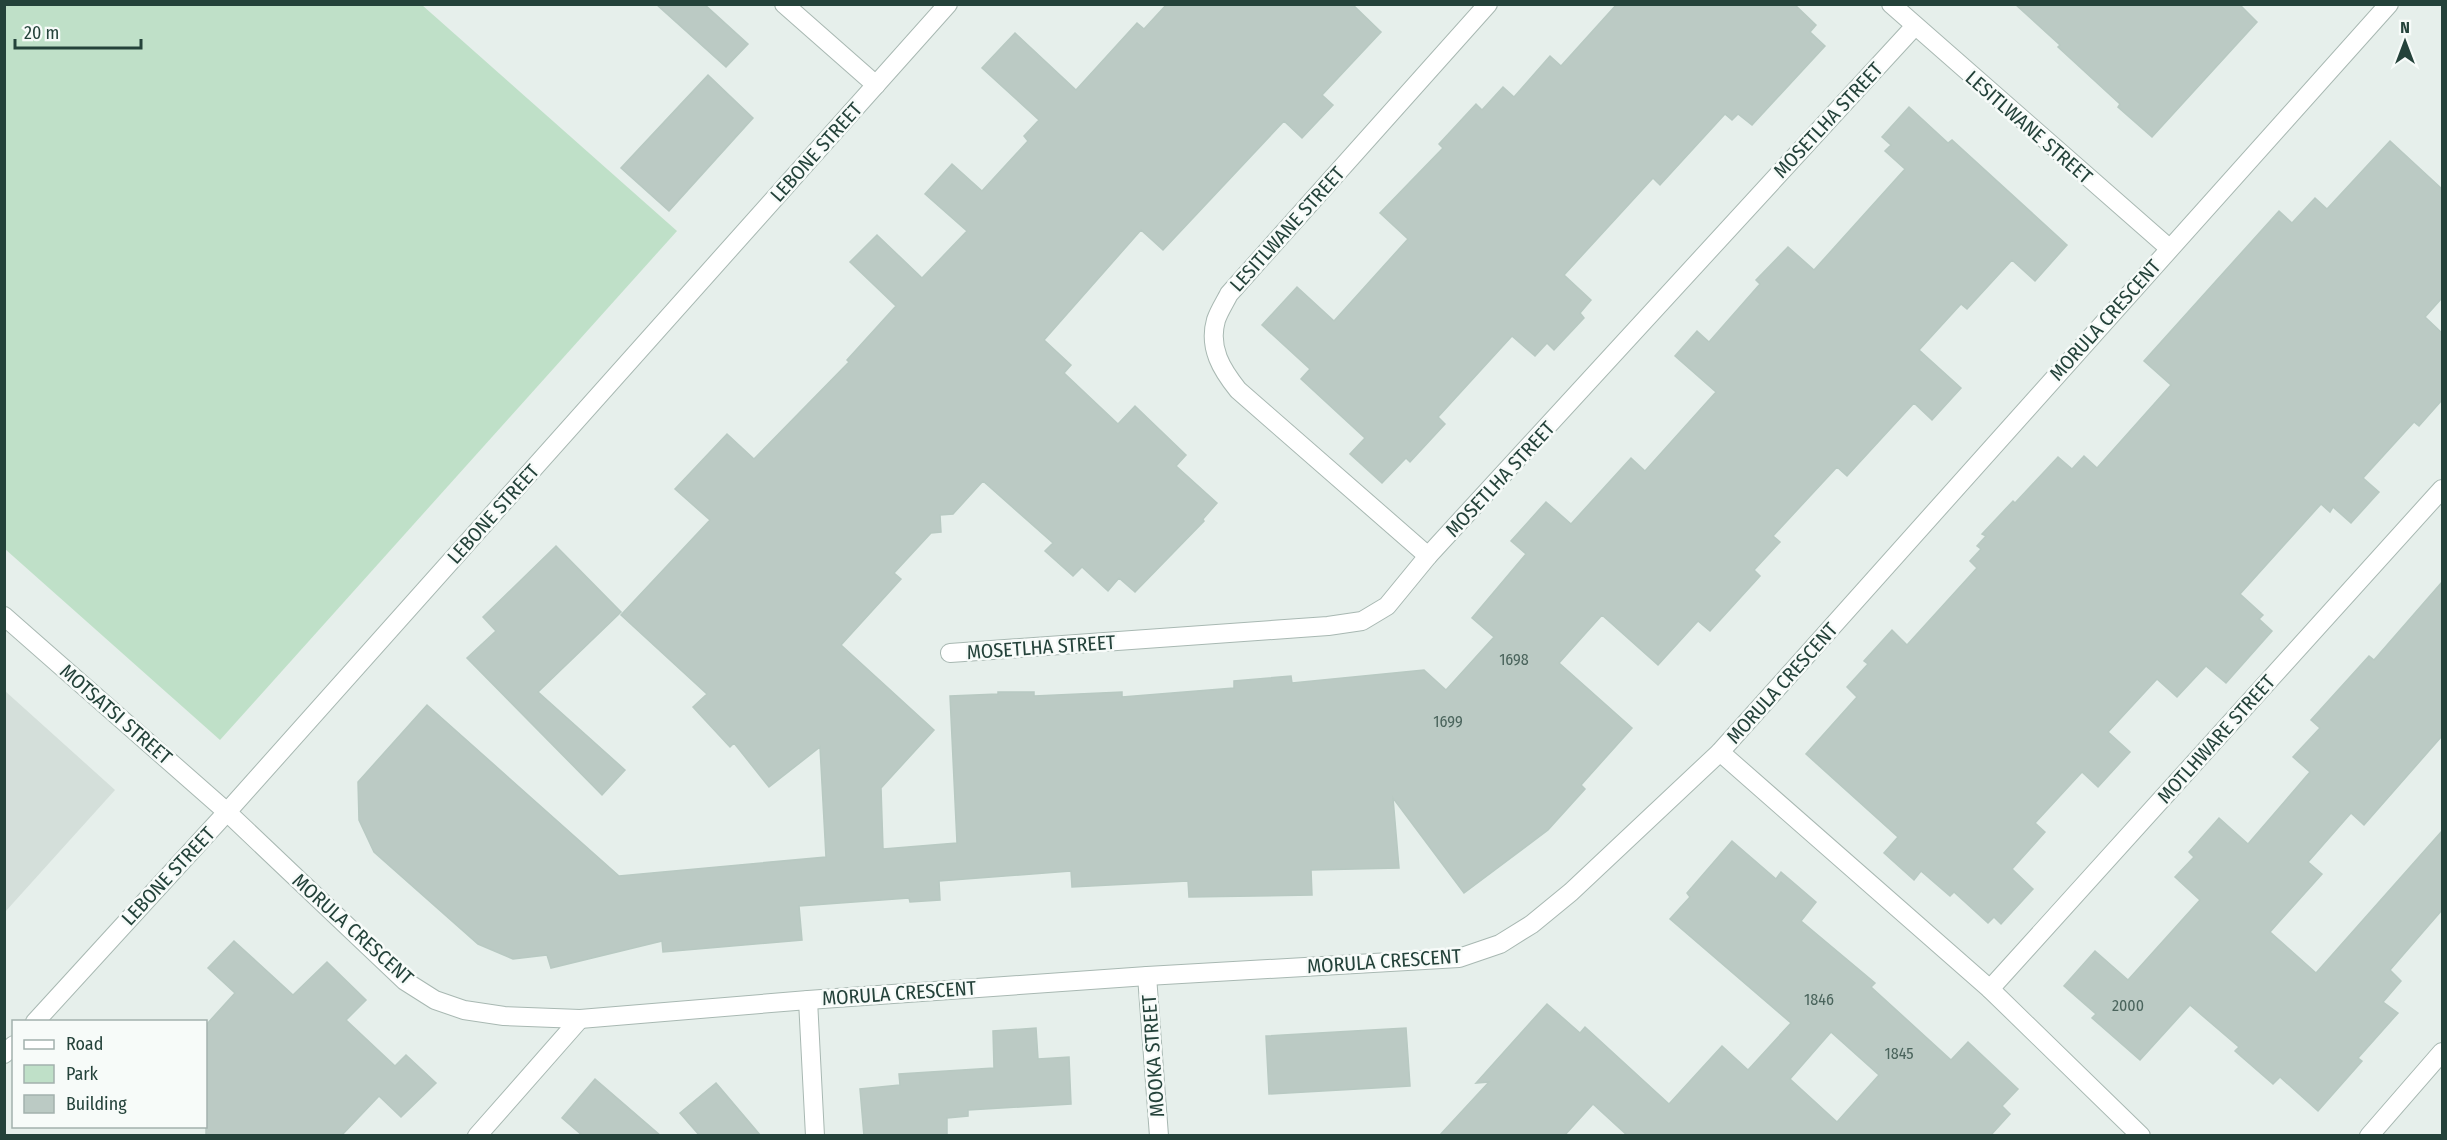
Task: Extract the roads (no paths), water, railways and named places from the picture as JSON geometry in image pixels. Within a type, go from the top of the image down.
[{"type":"street","points":[[784,4],[876,85]]},
{"type":"street","name":"LEBONE STREET","points":[[37,1020],[226,812],[948,4]]},
{"type":"street","name":"LESITLWANE STREET","points":[[1428,556],[1238,390],[1221,368],[1214,342],[1216,320],[1229,294],[1488,4]]},
{"type":"street","name":"LESITLWANE STREET","points":[[1891,4],[1914,27],[2169,248]]},
{"type":"street","name":"MORULA CRESCENT","points":[[226,812],[405,981],[435,1000],[464,1010],[504,1016],[580,1019],[1147,976],[1459,958],[1500,944],[1532,924],[1571,892],[1720,752],[2389,4]]},
{"type":"street","name":"MOSETLHA STREET","points":[[950,653],[1328,626],[1362,621],[1387,606],[1428,556],[1914,27]]},
{"type":"street","name":"MOTLHWARE STREET","points":[[1990,989],[2442,489]]},
{"type":"street","name":"MOTSATSI STREET","points":[[4,616],[226,812]]},
{"type":"street","points":[[1720,752],[1990,989],[2142,1136]]},
{"type":"street","name":"MOOKA STREET","points":[[1147,976],[1159,1136]]},
{"type":"street","points":[[808,1000],[815,1136]]},
{"type":"street","points":[[477,1136],[580,1019]]},
{"type":"street","points":[[2369,1136],[2442,1052]]}]
